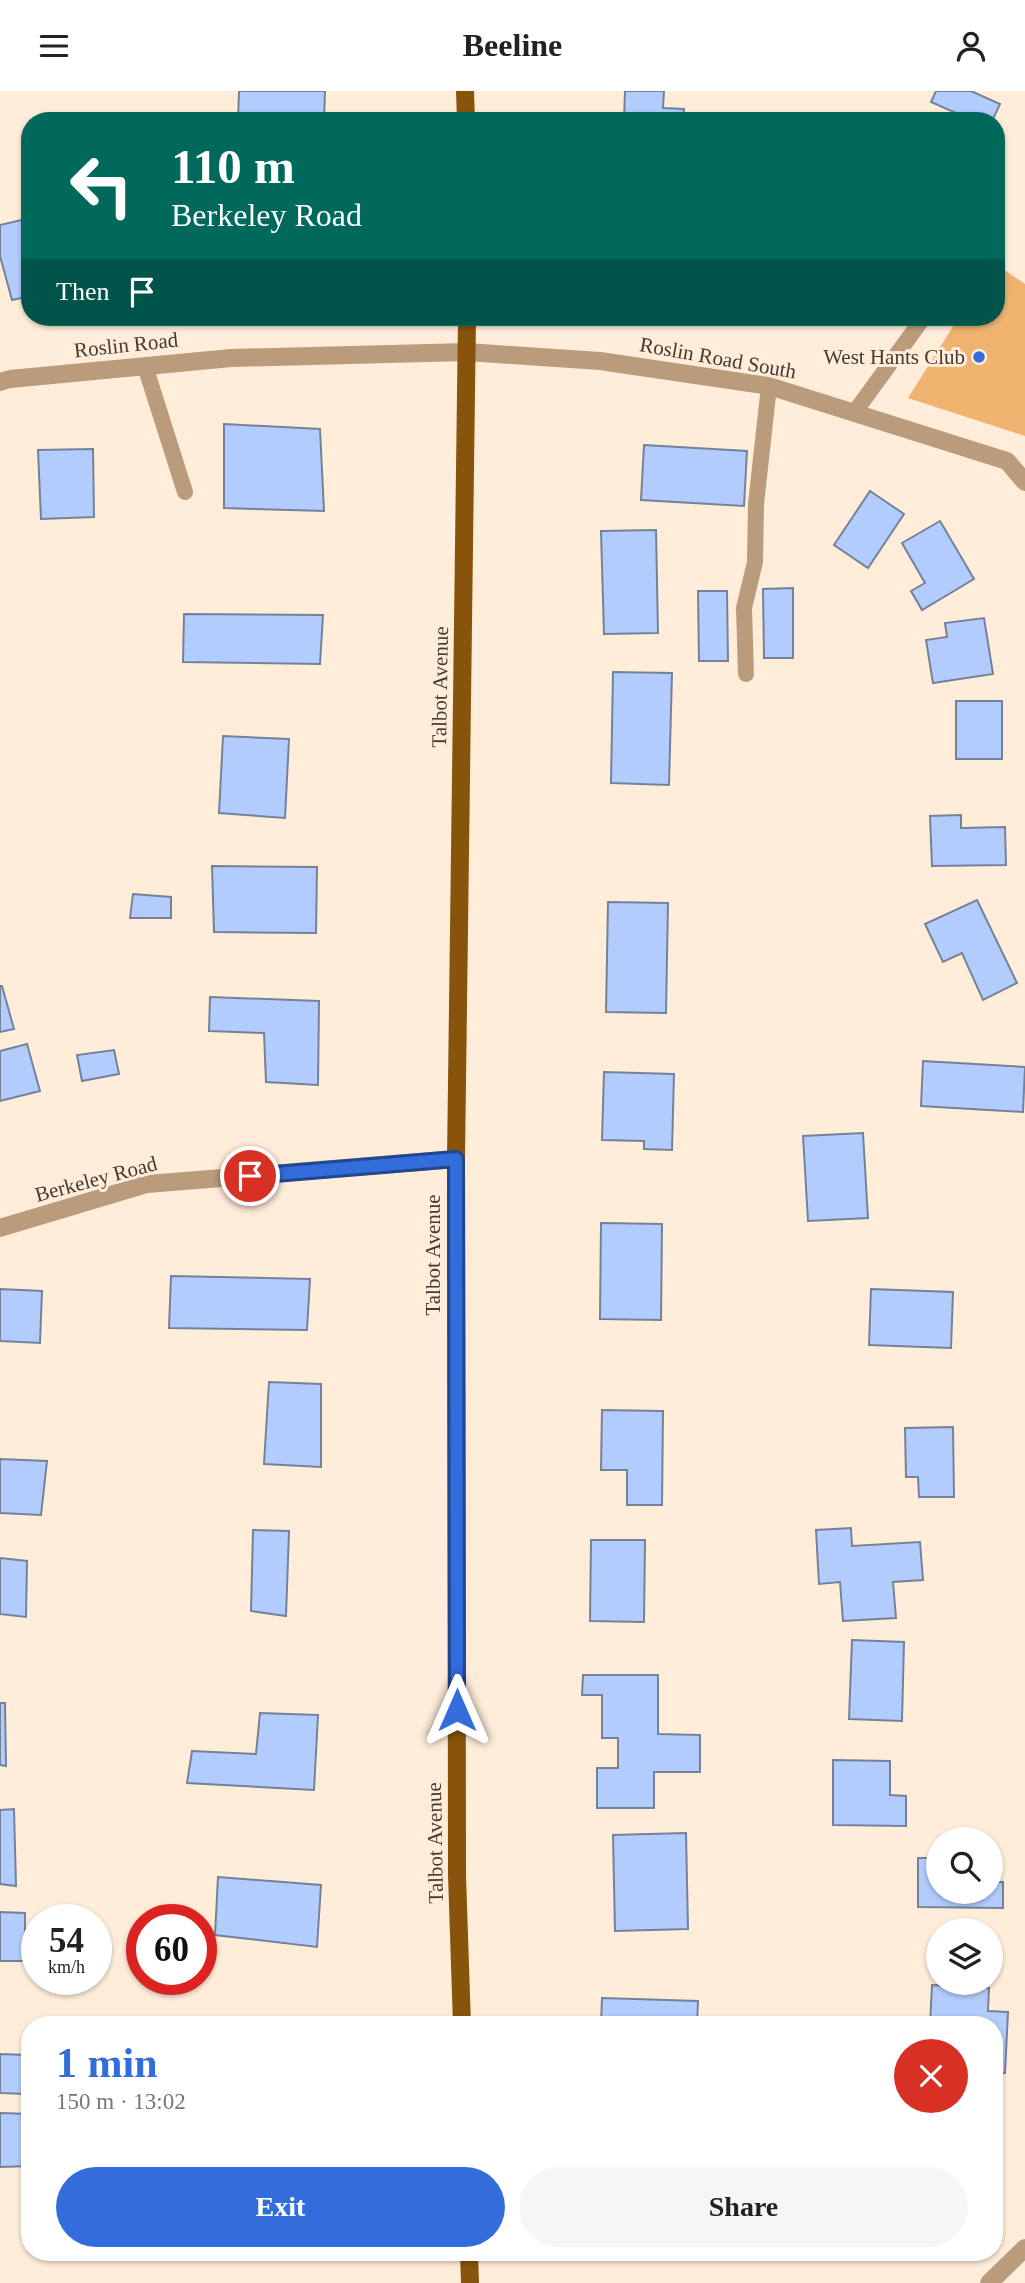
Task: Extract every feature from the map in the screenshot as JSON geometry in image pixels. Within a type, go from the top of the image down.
[{"type":"main road","points":[[465,91],[466,112]]},
{"type":"main road","name":"Talbot Avenue","points":[[462,2016],[457,1875],[456,1159],[467,326]]},
{"type":"main road","points":[[470,2261],[471,2281]]},
{"type":"street","name":"Roslin Road","points":[[0,382],[230,358],[467,352]]},
{"type":"street","name":"Roslin Road South","points":[[467,352],[600,361],[769,386],[1007,461],[1025,482]]},
{"type":"street","name":"Berkeley Road","points":[[0,1228],[147,1184],[456,1159]]},
{"type":"street","points":[[989,2283],[1025,2248]]},
{"type":"lane","points":[[854,412],[917,326]]},
{"type":"lane","points":[[145,366],[185,492]]},
{"type":"lane","points":[[746,674],[744,608],[755,562],[756,504],[769,386]]},
{"type":"shaded area","name":"West Hants Club","points":[[1005,270],[1025,284],[1025,436],[908,398],[953,326],[1005,326]]},
{"type":"building","points":[[239,91],[325,91],[324,112],[238,112]]},
{"type":"building","points":[[625,91],[664,91],[663,108],[684,109],[684,112],[624,112]]},
{"type":"building","points":[[936,91],[971,91],[1000,104],[996,112],[954,112],[931,102]]},
{"type":"building","points":[[21,220],[21,298],[12,300],[0,256],[0,225]]},
{"type":"building","points":[[224,424],[320,429],[324,511],[224,508]]},
{"type":"building","points":[[644,445],[747,451],[744,506],[641,500]]},
{"type":"building","points":[[93,449],[94,517],[41,519],[38,450]]},
{"type":"building","points":[[870,491],[904,514],[868,568],[834,545]]},
{"type":"building","points":[[940,521],[974,579],[922,610],[911,591],[925,583],[902,543]]},
{"type":"building","points":[[656,530],[658,633],[604,634],[601,531]]},
{"type":"building","points":[[793,588],[793,658],[764,658],[763,589]]},
{"type":"building","points":[[698,591],[727,591],[728,661],[699,661]]},
{"type":"building","points":[[184,614],[323,615],[320,664],[183,662]]},
{"type":"building","points":[[984,618],[993,674],[933,683],[926,640],[947,637],[945,623]]},
{"type":"building","points":[[613,672],[672,673],[669,785],[611,783]]},
{"type":"building","points":[[956,701],[1002,701],[1002,759],[956,759]]},
{"type":"building","points":[[223,736],[289,739],[285,818],[219,813]]},
{"type":"building","points":[[961,815],[961,828],[1005,827],[1006,865],[932,866],[930,816]]},
{"type":"building","points":[[212,866],[317,867],[316,933],[214,932]]},
{"type":"building","points":[[133,894],[171,897],[171,918],[130,918]]},
{"type":"building","points":[[977,900],[1017,983],[983,1000],[962,953],[943,962],[925,924]]},
{"type":"building","points":[[608,902],[668,903],[666,1013],[606,1012]]},
{"type":"building","points":[[0,986],[14,1029],[0,1032]]},
{"type":"building","points":[[210,997],[319,1001],[318,1085],[266,1082],[264,1033],[209,1031]]},
{"type":"building","points":[[27,1044],[40,1091],[0,1101],[0,1051]]},
{"type":"building","points":[[114,1050],[119,1074],[82,1081],[77,1055]]},
{"type":"building","points":[[923,1061],[1025,1067],[1023,1112],[921,1106]]},
{"type":"building","points":[[604,1072],[674,1074],[672,1150],[644,1149],[644,1141],[602,1140]]},
{"type":"building","points":[[863,1133],[868,1218],[808,1221],[803,1136]]},
{"type":"building","points":[[601,1223],[662,1224],[661,1320],[600,1319]]},
{"type":"building","points":[[171,1276],[310,1279],[307,1330],[169,1328]]},
{"type":"building","points":[[0,1289],[42,1291],[40,1343],[0,1341]]},
{"type":"building","points":[[871,1289],[953,1292],[951,1348],[869,1345]]},
{"type":"building","points":[[269,1382],[321,1384],[321,1467],[264,1464]]},
{"type":"building","points":[[602,1410],[663,1411],[662,1505],[627,1505],[627,1470],[601,1470]]},
{"type":"building","points":[[953,1427],[954,1497],[919,1497],[918,1477],[906,1477],[905,1428]]},
{"type":"building","points":[[0,1459],[47,1461],[41,1515],[0,1513]]},
{"type":"building","points":[[851,1528],[852,1546],[920,1542],[923,1580],[893,1582],[896,1618],[843,1621],[840,1582],[819,1584],[816,1530]]},
{"type":"building","points":[[253,1530],[289,1531],[286,1616],[251,1611]]},
{"type":"building","points":[[591,1540],[645,1540],[644,1622],[590,1621]]},
{"type":"building","points":[[0,1558],[27,1561],[26,1617],[0,1614]]},
{"type":"building","points":[[852,1640],[904,1642],[902,1721],[849,1719]]},
{"type":"building","points":[[583,1675],[658,1675],[658,1734],[700,1735],[700,1772],[654,1772],[654,1808],[597,1808],[597,1768],[618,1768],[618,1738],[602,1738],[602,1695],[582,1695]]},
{"type":"building","points":[[0,1703],[5,1703],[6,1766],[0,1765]]},
{"type":"building","points":[[260,1713],[318,1715],[314,1790],[187,1783],[192,1751],[256,1754]]},
{"type":"building","points":[[833,1760],[890,1761],[890,1795],[906,1796],[906,1826],[833,1825]]},
{"type":"building","points":[[14,1809],[16,1886],[0,1884],[0,1810]]},
{"type":"building","points":[[686,1833],[688,1929],[615,1931],[613,1835]]},
{"type":"building","points":[[918,1858],[926,1858],[926,1904],[1003,1904],[1003,1908],[918,1907]]},
{"type":"building","points":[[218,1877],[321,1885],[317,1947],[217,1935]]},
{"type":"building","points":[[0,1912],[21,1913],[21,1961],[0,1961]]},
{"type":"building","points":[[932,1995],[989,1995],[988,2011],[1008,2012],[1005,2073],[1003,2016],[930,2016]]},
{"type":"building","points":[[602,1998],[698,2001],[697,2016],[601,2016]]},
{"type":"building","points":[[0,2054],[21,2055],[21,2094],[0,2093]]},
{"type":"building","points":[[0,2113],[21,2114],[21,2166],[0,2167]]},
{"type":"place","name":"West Hants Club","points":[[979,357]]},
{"type":"route","points":[[250,1176],[456,1159],[457,1710]]}]
